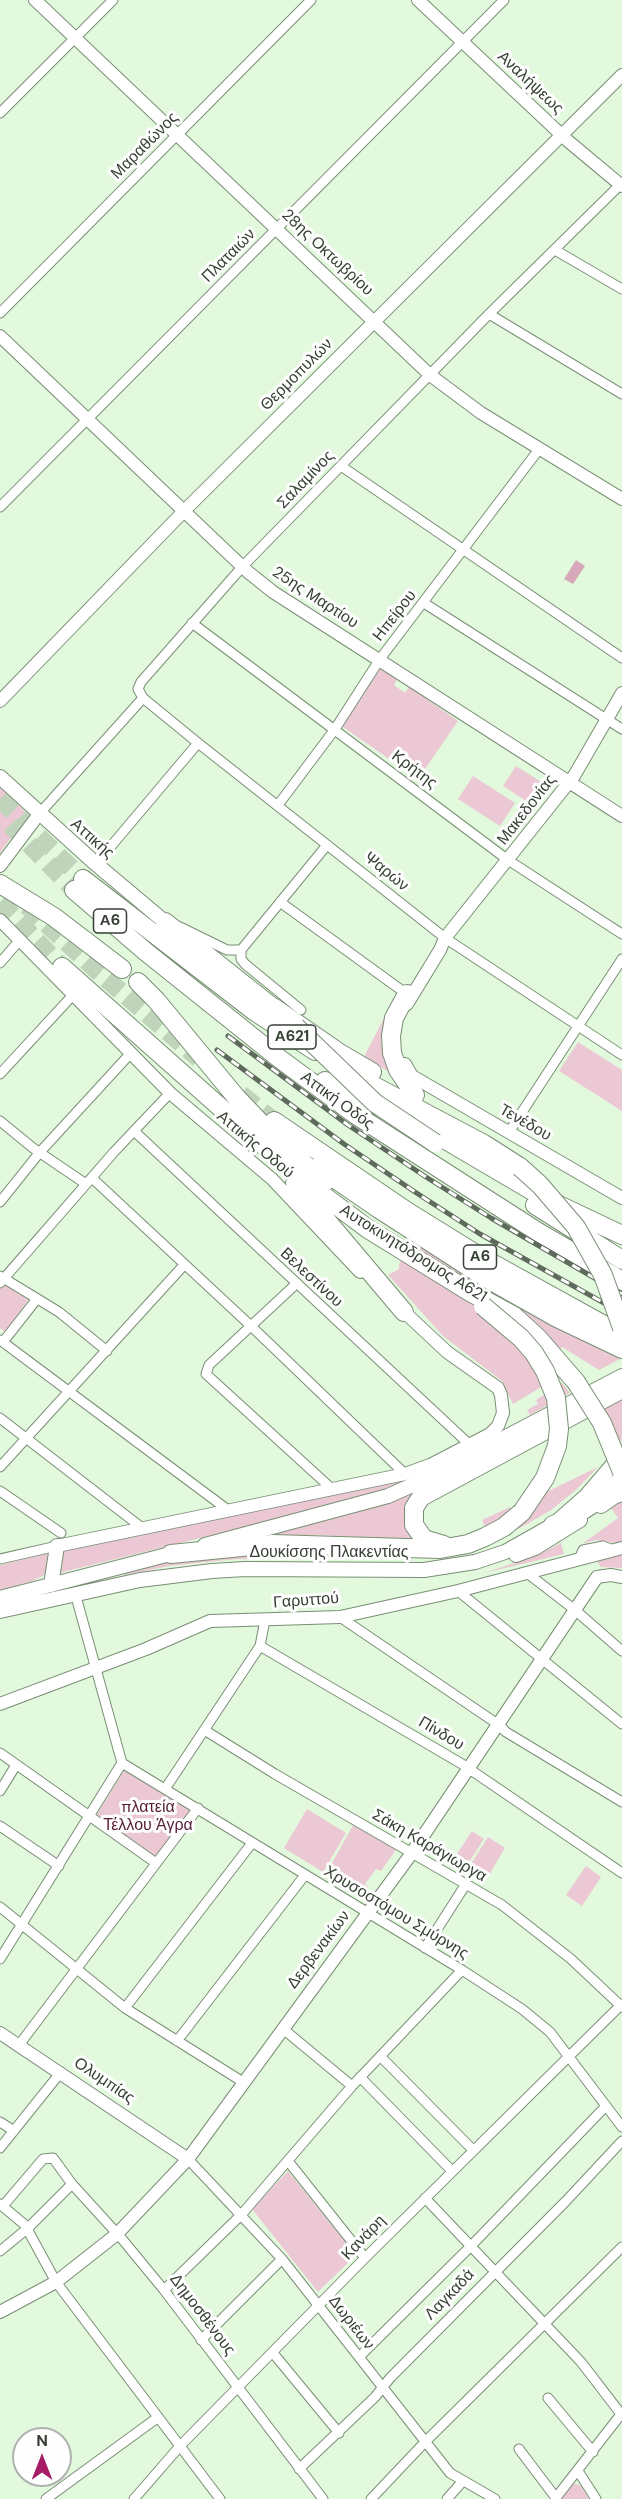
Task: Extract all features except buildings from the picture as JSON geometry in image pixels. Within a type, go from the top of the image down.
[{"type":"highway","points":[[0,884],[54,917],[122,969]]},
{"type":"highway","name":"Αττική Οδός","points":[[78,884],[146,952],[280,1059],[356,1115],[428,1163],[622,1281]]},
{"type":"highway","name":"Α621","points":[[78,884],[300,1042],[361,1080],[522,1164],[576,1227],[603,1275],[622,1328]]},
{"type":"highway","points":[[165,922],[273,1007],[348,1058],[504,1145],[522,1164],[556,1189],[581,1222],[608,1273],[622,1322]]},
{"type":"highway","points":[[62,967],[311,1170],[482,1299],[521,1338],[539,1360],[556,1398],[559,1429],[551,1463],[538,1491],[522,1512],[491,1534],[457,1546],[440,1549],[272,1544],[171,1554]]},
{"type":"highway","points":[[138,982],[272,1136],[404,1312]]},
{"type":"highway","points":[[407,994],[394,1018],[391,1036],[392,1051],[398,1070],[415,1095]]},
{"type":"highway","points":[[273,1007],[299,1018],[375,1103],[622,1260]]},
{"type":"highway","points":[[280,1059],[340,1090],[414,1121],[546,1199],[622,1235]]},
{"type":"highway","points":[[272,1136],[486,1278],[557,1318],[622,1349]]},
{"type":"highway","name":"Α6","points":[[272,1136],[408,1212],[479,1256],[622,1335]]},
{"type":"highway","name":"Αυτοκινητόδρομος Α621","points":[[482,1299],[508,1311],[538,1338],[576,1382],[602,1423],[622,1472]]},
{"type":"highway","points":[[457,1546],[431,1542],[418,1533],[414,1525],[413,1512],[422,1497],[622,1389]]},
{"type":"highway","points":[[553,1525],[569,1519],[591,1505],[622,1480]]},
{"type":"main road","name":"Αττικής","points":[[0,777],[39,814],[165,922]]},
{"type":"main road","name":"Δουκίσσης Πλακεντίας","points":[[0,1598],[388,1496],[435,1475],[622,1376]]},
{"type":"main road","name":"Δουκίσσης Πλακεντίας","points":[[0,1611],[140,1580],[212,1571],[246,1569],[424,1570],[475,1562],[505,1552],[553,1525],[586,1496],[622,1454]]},
{"type":"main road","points":[[475,1562],[497,1561],[535,1548],[622,1494]]},
{"type":"main road","points":[[51,1585],[59,1539]]},
{"type":"street","name":"28ης Οκτωβρίου","points":[[35,0],[430,375],[482,413],[622,499]]},
{"type":"street","points":[[0,113],[113,0]]},
{"type":"street","name":"Μαραθώνος","points":[[0,313],[311,0]]},
{"type":"street","name":"Αναλήψεως","points":[[418,0],[561,135],[621,185]]},
{"type":"street","name":"Πλαταιών","points":[[0,507],[504,0]]},
{"type":"street","name":"Θερμοπυλών","points":[[0,701],[185,510],[622,75]]},
{"type":"street","name":"Σαλαμίνος","points":[[143,698],[139,694],[139,686],[243,566],[489,315],[621,185]]},
{"type":"street","points":[[555,250],[622,289]]},
{"type":"street","points":[[489,315],[622,394]]},
{"type":"street","name":"25ης Μαρτίου","points":[[0,336],[273,592],[622,816]]},
{"type":"street","name":"Ηπείρου","points":[[278,805],[335,729],[380,659],[540,448]]},
{"type":"street","points":[[340,466],[622,658]]},
{"type":"street","points":[[424,603],[622,729]]},
{"type":"street","name":"Κρήτης","points":[[192,623],[508,860],[622,934]]},
{"type":"street","name":"Μακεδονίας","points":[[407,994],[434,949],[570,782],[622,693]]},
{"type":"street","points":[[0,866],[39,814],[143,698]]},
{"type":"street","name":"Ψαρών","points":[[143,698],[445,938],[622,1055]]},
{"type":"street","points":[[96,864],[198,743]]},
{"type":"street","points":[[299,1018],[245,964],[241,950],[327,845]]},
{"type":"street","points":[[280,902],[407,994]]},
{"type":"street","name":"Αττικής Οδού","points":[[0,920],[170,1094],[272,1179],[363,1276],[447,1352],[494,1383],[501,1395],[504,1408],[501,1420],[490,1434],[470,1445]]},
{"type":"street","points":[[165,922],[195,933],[227,950],[241,950]]},
{"type":"street","name":"Μακεδονίας","points":[[412,1076],[401,1055],[398,1035],[400,1018],[445,938]]},
{"type":"street","points":[[0,963],[19,941]]},
{"type":"street","points":[[509,1132],[622,959]]},
{"type":"street","points":[[0,1074],[72,996]]},
{"type":"street","points":[[0,1202],[40,1152],[130,1054]]},
{"type":"street","name":"Τενέδου","points":[[412,1076],[622,1198]]},
{"type":"street","points":[[107,1350],[59,1312],[1,1279],[170,1094]]},
{"type":"street","points":[[0,1120],[40,1152],[89,1181],[252,1326],[405,1474]]},
{"type":"street","name":"Βελεστίνου","points":[[134,1131],[470,1445]]},
{"type":"street","points":[[0,1467],[184,1265]]},
{"type":"street","points":[[296,1284],[209,1365],[206,1370],[207,1377],[331,1488]]},
{"type":"street","points":[[36,1300],[2,1341],[228,1510]]},
{"type":"street","points":[[0,1418],[141,1527]]},
{"type":"street","points":[[0,1559],[59,1539],[141,1527],[405,1474],[430,1465],[470,1445]]},
{"type":"street","points":[[0,1491],[59,1539]]},
{"type":"street","name":"Γαρυττού","points":[[0,1704],[167,1641],[210,1621],[340,1617],[458,1591],[617,1549]]},
{"type":"street","points":[[582,1558],[597,1577],[611,1575],[622,1577]]},
{"type":"street","points":[[527,1573],[575,1610],[622,1651]]},
{"type":"street","name":"Δερβενακίων","points":[[0,2312],[56,2282],[117,2234],[188,2158],[412,1853],[597,1577]]},
{"type":"street","points":[[458,1591],[622,1724]]},
{"type":"street","points":[[0,1959],[122,1763],[75,1593]]},
{"type":"street","points":[[340,1617],[506,1732],[622,1803]]},
{"type":"street","points":[[165,1789],[206,1731],[260,1646],[265,1620]]},
{"type":"street","name":"Πίνδου","points":[[260,1646],[470,1769],[622,1872]]},
{"type":"street","name":"Σάκη Καράγιωργα","points":[[206,1731],[502,1905],[571,1959],[622,2006]]},
{"type":"street","points":[[0,1753],[156,1863]]},
{"type":"street","name":"Χρυσοστόμου Σμύρνης","points":[[122,1763],[462,1970],[537,2020],[569,2055],[605,2107],[622,2127]]},
{"type":"street","points":[[0,1791],[16,1765]]},
{"type":"street","points":[[19,2045],[198,1808]]},
{"type":"street","points":[[0,1826],[59,1866]]},
{"type":"street","points":[[125,2008],[252,1843]]},
{"type":"street","points":[[177,2041],[305,1875]]},
{"type":"street","points":[[425,1948],[466,1884]]},
{"type":"street","points":[[0,1907],[125,2008],[243,2082]]},
{"type":"street","points":[[164,2290],[241,2215],[351,2086],[462,1970]]},
{"type":"street","name":"Κανάρη","points":[[134,2499],[180,2446],[365,2258],[569,2055],[622,2006]]},
{"type":"street","points":[[282,2028],[351,2086]]},
{"type":"street","name":"Ολυμπίας","points":[[0,2033],[62,2072],[188,2158]]},
{"type":"street","points":[[381,2057],[473,2150]]},
{"type":"street","points":[[0,2148],[62,2072]]},
{"type":"street","points":[[360,2077],[452,2171]]},
{"type":"street","points":[[359,2357],[471,2246],[605,2107]]},
{"type":"street","points":[[0,2122],[14,2131]]},
{"type":"street","name":"Λαγκαδά","points":[[299,2469],[384,2388],[390,2378],[600,2167],[622,2141]]},
{"type":"street","name":"Δημοσθένους","points":[[1,2205],[43,2159],[53,2158],[72,2184],[164,2290],[323,2499]]},
{"type":"street","name":"Δωριέων","points":[[188,2158],[282,2259],[450,2473],[495,2499]]},
{"type":"street","points":[[288,2161],[365,2258]]},
{"type":"street","points":[[0,2251],[28,2228],[72,2184]]},
{"type":"street","points":[[425,2198],[581,2362],[622,2414],[556,2498],[519,2449]]},
{"type":"street","points":[[1,2205],[28,2228],[56,2282],[220,2499]]},
{"type":"street","points":[[371,2499],[622,2247]]},
{"type":"street","points":[[201,2340],[282,2259]]},
{"type":"street","points":[[273,2353],[339,2433]]},
{"type":"street","points":[[549,2398],[593,2452]]},
{"type":"street","points":[[46,2499],[157,2418]]},
{"type":"street","points":[[578,2471],[596,2499]]},
{"type":"street","points":[[447,2499],[462,2482]]},
{"type":"green space","points":[[380,667],[397,679],[394,685],[405,693],[409,687],[458,721],[418,779],[340,725]]},
{"type":"green space","points":[[516,766],[546,785],[532,805],[503,786]]},
{"type":"green space","points":[[473,776],[515,803],[500,826],[458,799]]},
{"type":"green space","points":[[0,786],[26,814],[0,853]]},
{"type":"green space","points":[[385,1016],[381,1040],[389,1072],[364,1057]]},
{"type":"green space","points":[[578,1042],[622,1070],[622,1111],[559,1071]]},
{"type":"green space","points":[[415,1241],[622,1352],[622,1358],[599,1370],[562,1347],[545,1367],[553,1380],[513,1404],[502,1381],[443,1336],[388,1275],[399,1269],[399,1264]]},
{"type":"green space","points":[[3,1283],[28,1300],[5,1332],[0,1328],[0,1287]]},
{"type":"green space","points":[[562,1383],[570,1393],[530,1415],[527,1410],[538,1404],[536,1400]]},
{"type":"green space","points":[[622,1392],[622,1439],[615,1449],[597,1405]]},
{"type":"green space","points":[[598,1467],[576,1490],[551,1510],[492,1541],[482,1520],[510,1507],[511,1509]]},
{"type":"green space","points":[[400,1479],[401,1482],[389,1488],[341,1503],[59,1573],[65,1550]]},
{"type":"green space","points":[[419,1490],[421,1540],[317,1535],[264,1536]]},
{"type":"green space","points":[[622,1502],[622,1544],[595,1540],[582,1544],[618,1518],[611,1508]]},
{"type":"green space","points":[[561,1543],[564,1554],[484,1573],[536,1556]]},
{"type":"green space","points":[[224,1549],[426,1557],[237,1559],[169,1566],[125,1575],[124,1571]]},
{"type":"green space","points":[[48,1553],[52,1554],[49,1573],[30,1582],[0,1590],[0,1565]]},
{"type":"green space","points":[[622,1554],[622,1568],[601,1567],[595,1559]]},
{"type":"green space","name":"πλατεία Τέλλου Άγρα","points":[[125,1769],[193,1809],[155,1858],[96,1816]]},
{"type":"green space","points":[[307,1809],[346,1833],[323,1872],[284,1848]]},
{"type":"green space","points":[[355,1822],[398,1847],[381,1871],[376,1869],[365,1884],[369,1888],[361,1899],[324,1877]]},
{"type":"green space","points":[[472,1831],[484,1839],[469,1862],[457,1854]]},
{"type":"green space","points":[[488,1837],[505,1848],[487,1878],[469,1867]]},
{"type":"green space","points":[[586,1866],[601,1877],[582,1906],[566,1895]]},
{"type":"green space","points":[[288,2171],[356,2255],[318,2292],[252,2209]]},
{"type":"green space","points":[[573,2483],[581,2486],[589,2499],[559,2499]]},
{"type":"shaded area","points":[[576,560],[585,566],[573,584],[564,579]]},
{"type":"tunnel","points":[[0,799],[83,879]]},
{"type":"tunnel","points":[[10,825],[74,890]]},
{"type":"tunnel","points":[[0,902],[62,967]]},
{"type":"tunnel","points":[[27,906],[96,970],[199,1059]]},
{"type":"tunnel","points":[[241,1094],[274,1121]]},
{"type":"railway","points":[[228,1036],[348,1125],[426,1177],[491,1218],[622,1294]]},
{"type":"railway","points":[[217,1050],[344,1144],[415,1192],[480,1234],[622,1313]]}]
